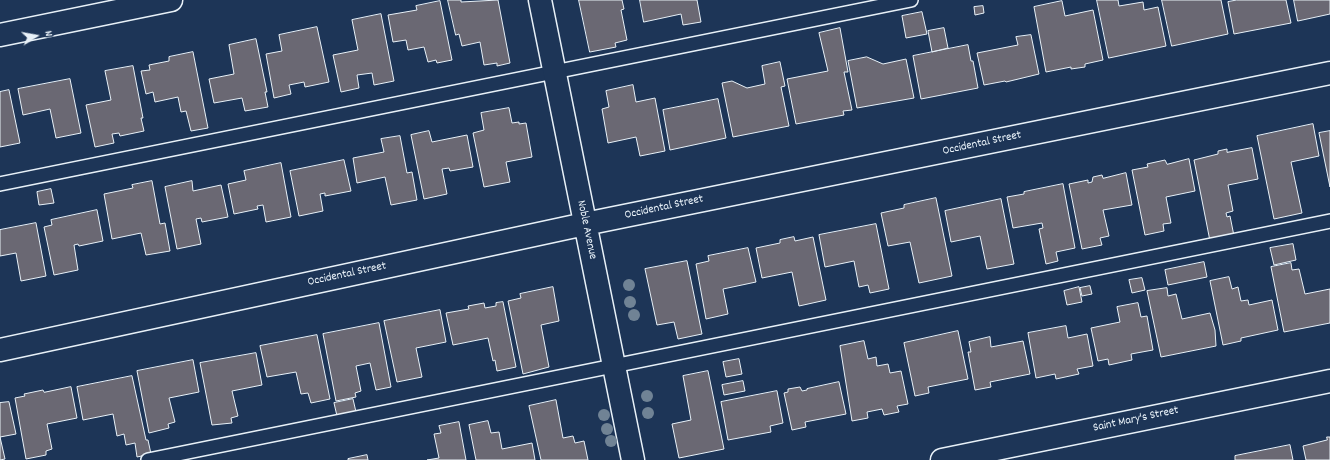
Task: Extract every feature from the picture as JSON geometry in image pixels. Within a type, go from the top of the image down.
[{"type":"street","points":[[0,35],[171,0]]},
{"type":"street","name":"Noble Avenue","points":[[540,0],[633,460]]},
{"type":"street","name":"Occidental Street","points":[[0,350],[585,224],[1330,73]]},
{"type":"street","name":"Saint Mary's Street","points":[[942,460],[1330,381]]},
{"type":"lane","points":[[0,184],[911,0]]},
{"type":"lane","points":[[148,460],[1330,221]]},
{"type":"building","points":[[448,0],[461,0],[461,2],[498,0],[510,63],[497,66],[497,63],[484,65],[480,42],[462,46],[459,34],[456,35]]},
{"type":"building","points":[[579,0],[622,0],[624,9],[621,10],[627,40],[615,43],[616,47],[590,52]]},
{"type":"building","points":[[640,0],[697,0],[701,22],[683,25],[681,14],[644,22]]},
{"type":"building","points":[[1097,0],[1118,0],[1119,6],[1143,2],[1144,10],[1158,7],[1166,46],[1109,58]]},
{"type":"building","points":[[1162,0],[1221,0],[1228,34],[1172,46]]},
{"type":"building","points":[[1237,0],[1286,0],[1291,23],[1234,34],[1228,2]]},
{"type":"building","points":[[1294,0],[1330,0],[1330,14],[1298,21]]},
{"type":"building","points":[[440,1],[452,60],[437,63],[436,60],[428,62],[424,47],[408,50],[406,40],[393,42],[388,15],[417,10],[416,6]]},
{"type":"building","points":[[1062,1],[1065,16],[1093,10],[1103,60],[1085,64],[1085,67],[1071,69],[1071,67],[1046,72],[1034,7]]},
{"type":"building","points":[[983,6],[984,13],[975,15],[974,7]]},
{"type":"building","points":[[922,12],[927,34],[906,38],[902,16]]},
{"type":"building","points":[[381,14],[394,81],[374,85],[372,73],[357,75],[359,88],[341,92],[333,55],[358,50],[352,20]]},
{"type":"building","points":[[317,27],[329,82],[305,87],[304,82],[289,85],[291,94],[274,98],[266,54],[282,51],[279,35]]},
{"type":"building","points":[[840,28],[848,72],[844,72],[852,110],[843,111],[844,115],[796,124],[787,79],[828,71],[819,33]]},
{"type":"building","points":[[944,28],[948,48],[932,52],[928,31]]},
{"type":"building","points":[[1031,35],[1039,74],[1006,82],[984,85],[977,53],[1018,45],[1016,37]]},
{"type":"building","points":[[256,39],[267,92],[265,92],[268,107],[245,111],[242,98],[214,103],[209,79],[234,74],[229,45]]},
{"type":"building","points":[[968,45],[971,61],[973,61],[978,88],[921,99],[913,56]]},
{"type":"building","points":[[193,52],[208,128],[191,131],[186,111],[181,112],[178,97],[155,102],[153,92],[146,94],[141,71],[150,70],[149,65],[169,61],[169,57]]},
{"type":"building","points":[[867,57],[883,64],[906,59],[914,98],[857,108],[848,61]]},
{"type":"building","points":[[780,62],[785,86],[781,87],[789,126],[733,137],[722,83],[732,81],[747,88],[765,84],[762,66]]},
{"type":"building","points":[[133,66],[144,131],[120,136],[119,133],[112,134],[114,143],[95,147],[86,105],[111,100],[105,71]]},
{"type":"building","points":[[70,79],[81,133],[56,138],[50,109],[23,115],[18,89]]},
{"type":"building","points":[[633,85],[636,102],[655,98],[665,151],[640,156],[636,137],[608,143],[602,109],[609,107],[606,91]]},
{"type":"building","points":[[9,90],[20,143],[0,147],[0,92]]},
{"type":"building","points":[[718,99],[726,138],[670,150],[663,110]]},
{"type":"building","points":[[509,108],[512,123],[526,123],[532,157],[506,162],[510,182],[484,187],[473,133],[484,130],[481,113]]},
{"type":"building","points":[[1313,124],[1319,156],[1291,162],[1302,213],[1274,219],[1257,136]]},
{"type":"building","points":[[429,131],[432,142],[467,135],[473,167],[450,171],[449,168],[442,169],[447,194],[424,199],[411,135]]},
{"type":"building","points":[[1330,131],[1330,187],[1319,133]]},
{"type":"building","points":[[400,136],[407,173],[412,172],[417,200],[391,205],[385,177],[357,183],[353,158],[384,152],[381,139]]},
{"type":"building","points":[[1252,148],[1258,179],[1228,185],[1233,211],[1226,213],[1227,217],[1230,216],[1234,236],[1210,241],[1194,160],[1218,154],[1218,151],[1227,149],[1227,152]]},
{"type":"building","points":[[1189,159],[1195,191],[1166,197],[1171,223],[1163,224],[1164,231],[1145,235],[1132,170],[1148,167],[1147,164],[1165,160],[1167,164]]},
{"type":"building","points":[[344,160],[351,191],[325,196],[325,193],[320,194],[323,211],[299,216],[290,171]]},
{"type":"building","points":[[281,163],[291,217],[266,222],[263,205],[257,206],[258,209],[234,214],[228,184],[246,180],[244,171]]},
{"type":"building","points":[[1126,173],[1132,205],[1103,210],[1109,236],[1100,238],[1102,245],[1082,249],[1069,184],[1088,180],[1088,183],[1092,182],[1093,177],[1102,175],[1103,178]]},
{"type":"building","points":[[152,181],[160,224],[165,223],[170,251],[146,255],[141,233],[112,239],[104,194],[133,188],[132,185]]},
{"type":"building","points":[[192,181],[193,191],[221,185],[228,217],[202,222],[201,218],[196,219],[201,244],[177,249],[165,187]]},
{"type":"building","points":[[1063,184],[1075,248],[1056,252],[1058,261],[1046,264],[1039,229],[1043,228],[1042,223],[1013,228],[1007,197]]},
{"type":"building","points":[[51,189],[54,203],[39,205],[37,192]]},
{"type":"building","points":[[936,198],[952,276],[919,283],[910,242],[888,246],[881,213],[904,208],[904,205]]},
{"type":"building","points":[[1001,199],[1014,264],[987,269],[980,236],[951,242],[945,211]]},
{"type":"building","points":[[97,210],[103,241],[79,246],[78,244],[74,245],[78,270],[54,275],[44,227],[52,225],[51,220]]},
{"type":"building","points":[[36,223],[46,276],[21,281],[16,253],[0,256],[0,230]]},
{"type":"building","points":[[876,224],[889,289],[870,293],[868,285],[859,287],[854,261],[825,267],[819,235]]},
{"type":"building","points":[[794,237],[795,241],[813,237],[826,300],[799,306],[792,272],[762,278],[756,248],[780,243],[780,240]]},
{"type":"building","points":[[1293,244],[1296,260],[1274,265],[1270,248]]},
{"type":"building","points":[[748,248],[756,282],[723,289],[728,314],[706,319],[696,264],[709,261],[708,256]]},
{"type":"building","points":[[687,261],[702,334],[678,339],[674,322],[657,325],[645,269]]},
{"type":"building","points":[[1204,262],[1207,277],[1168,285],[1165,270]]},
{"type":"building","points":[[1291,263],[1292,270],[1299,269],[1305,294],[1330,289],[1330,323],[1284,332],[1271,267]]},
{"type":"building","points":[[1229,277],[1232,289],[1238,287],[1241,301],[1248,300],[1249,305],[1272,300],[1278,330],[1241,338],[1241,341],[1223,345],[1210,281]]},
{"type":"building","points":[[1142,278],[1145,290],[1132,293],[1129,280]]},
{"type":"building","points":[[1090,286],[1092,294],[1082,296],[1080,288]]},
{"type":"building","points":[[553,287],[559,321],[541,325],[549,367],[523,374],[508,301],[521,298],[520,294]]},
{"type":"building","points":[[1079,287],[1082,302],[1067,305],[1064,291]]},
{"type":"building","points":[[1167,288],[1168,296],[1176,294],[1182,319],[1210,313],[1215,330],[1216,346],[1161,357],[1147,291]]},
{"type":"building","points":[[503,302],[516,367],[497,371],[495,360],[493,361],[488,338],[453,345],[446,313],[469,309],[468,306],[484,303],[485,308],[496,306],[496,303]]},
{"type":"building","points":[[1138,303],[1141,317],[1147,316],[1153,350],[1131,354],[1132,360],[1109,365],[1108,359],[1098,361],[1091,328],[1120,322],[1117,307]]},
{"type":"building","points":[[440,310],[446,342],[416,348],[422,377],[397,382],[384,321]]},
{"type":"building","points":[[379,323],[391,387],[376,390],[370,363],[356,366],[361,391],[355,393],[356,397],[336,401],[323,334]]},
{"type":"building","points":[[1066,326],[1068,338],[1087,334],[1093,366],[1077,369],[1079,374],[1056,379],[1055,374],[1036,378],[1028,333]]},
{"type":"building","points":[[958,331],[968,379],[928,387],[929,393],[915,396],[904,343]]},
{"type":"building","points":[[317,335],[330,399],[311,403],[308,393],[301,394],[296,372],[267,377],[260,346]]},
{"type":"building","points":[[990,337],[991,347],[1023,341],[1030,374],[990,382],[991,387],[975,390],[968,352],[971,352],[969,342]]},
{"type":"building","points":[[864,341],[868,359],[876,357],[877,366],[888,364],[890,373],[901,371],[908,404],[897,406],[899,412],[884,415],[882,409],[867,412],[868,418],[852,421],[840,346]]},
{"type":"building","points":[[256,353],[262,385],[232,391],[238,416],[231,418],[232,423],[212,425],[200,363]]},
{"type":"building","points":[[739,359],[742,374],[726,377],[723,362]]},
{"type":"building","points":[[193,360],[199,392],[169,398],[175,422],[168,424],[169,428],[149,433],[137,371]]},
{"type":"building","points":[[708,371],[724,449],[679,458],[672,424],[691,420],[683,376]]},
{"type":"building","points":[[132,376],[146,440],[148,440],[151,454],[137,457],[135,443],[126,445],[124,434],[117,436],[113,414],[83,420],[77,387]]},
{"type":"building","points":[[743,381],[745,391],[724,395],[722,385]]},
{"type":"building","points":[[839,382],[846,414],[805,422],[806,427],[792,430],[784,393],[788,392],[788,389],[800,387],[802,391]]},
{"type":"building","points":[[71,387],[77,418],[47,424],[52,449],[46,451],[46,455],[26,459],[15,398],[25,396],[24,394],[43,390],[44,392]]},
{"type":"building","points":[[777,391],[783,423],[770,426],[771,432],[728,440],[721,402]]},
{"type":"building","points":[[353,399],[356,412],[337,416],[334,403]]},
{"type":"building","points":[[556,400],[563,438],[573,436],[575,443],[584,441],[588,460],[541,460],[529,406]]},
{"type":"building","points":[[9,402],[16,434],[0,437],[0,403]]},
{"type":"building","points":[[488,421],[491,433],[499,432],[502,449],[532,443],[535,460],[476,460],[469,425]]},
{"type":"building","points":[[459,422],[466,460],[427,460],[439,458],[434,434],[441,433],[439,426]]},
{"type":"building","points":[[0,437],[5,459],[0,460]]},
{"type":"building","points":[[1327,437],[1330,437],[1330,460],[1306,460],[1303,446],[1327,440]]},
{"type":"building","points":[[1290,445],[1293,460],[1235,460],[1235,456]]},
{"type":"building","points":[[367,455],[368,460],[348,460],[348,459]]}]
